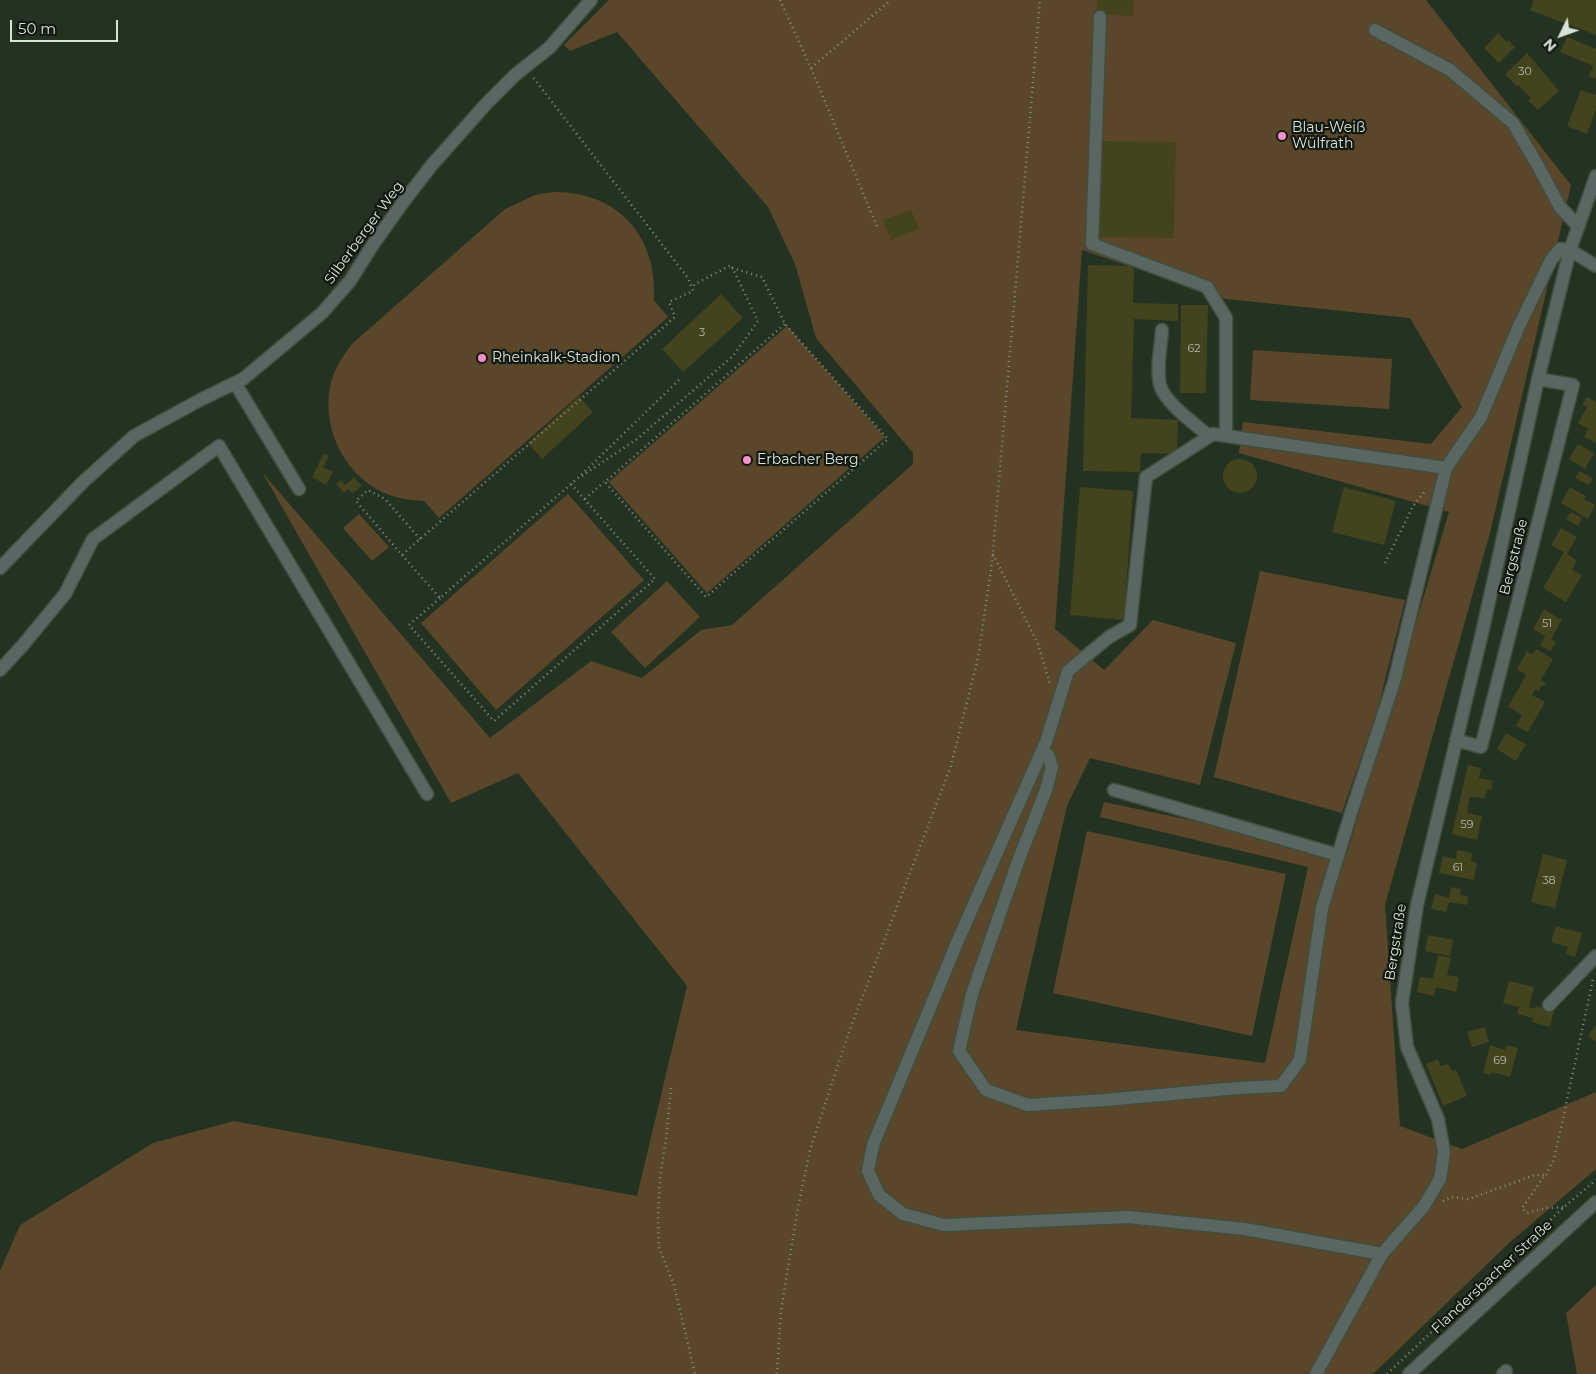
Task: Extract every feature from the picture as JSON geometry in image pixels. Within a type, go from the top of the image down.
[{"type":"street","name":"Silberberger Weg","points":[[0,568],[83,482],[134,436],[242,379],[322,313],[350,281],[372,246],[431,166],[486,104],[525,67],[549,48],[591,0]]},
{"type":"street","points":[[1100,17],[1092,244],[1207,287],[1226,318],[1226,436]]},
{"type":"street","points":[[1375,30],[1450,70],[1513,123],[1560,207],[1578,226]]},
{"type":"street","name":"Bergstraße","points":[[1316,1374],[1382,1254],[1424,1206],[1440,1179],[1444,1152],[1438,1119],[1407,1047],[1402,1003],[1417,906],[1482,633],[1538,379],[1570,250],[1596,176]]},
{"type":"street","points":[[1040,755],[1048,755],[1052,767],[1046,790],[1018,859],[972,994],[959,1051],[986,1090],[1028,1105],[1281,1086],[1300,1060],[1322,908],[1394,682],[1446,468],[1481,418],[1520,326],[1551,260],[1560,249],[1570,250],[1596,266]]},
{"type":"street","points":[[1162,330],[1159,376],[1163,392],[1178,409],[1209,436]]},
{"type":"street","name":"Bergstraße","points":[[1456,740],[1481,747],[1573,385],[1538,379]]},
{"type":"street","points":[[235,383],[299,489]]},
{"type":"street","points":[[1382,1254],[1245,1229],[1128,1217],[944,1225],[903,1214],[879,1195],[868,1171],[873,1145],[959,938],[1046,742],[1068,671],[1109,637],[1130,625],[1146,477],[1213,434],[1446,468]]},
{"type":"street","points":[[0,670],[65,594],[93,539],[219,446],[427,794]]},
{"type":"street","points":[[1114,790],[1338,855]]},
{"type":"street","points":[[1549,1005],[1596,956]]},
{"type":"street","name":"Flandersbacher Straße","points":[[1410,1374],[1596,1202]]},
{"type":"path","points":[[780,0],[878,229]]},
{"type":"path","points":[[810,68],[891,0]]},
{"type":"path","points":[[777,1374],[782,1301],[810,1150],[849,1032],[951,766],[978,658],[993,553],[1040,0]]},
{"type":"path","points":[[525,67],[688,278],[692,288]]},
{"type":"path","points":[[402,555],[675,317],[669,302],[693,291],[692,288],[695,284],[731,265],[732,268],[762,277],[785,324],[888,439],[706,597],[605,482]]},
{"type":"path","points":[[574,481],[637,439],[733,356],[758,321],[732,268]]},
{"type":"path","points":[[585,499],[785,324]]},
{"type":"path","points":[[571,484],[655,579],[494,721],[409,624],[571,484],[681,378]]},
{"type":"path","points":[[1385,563],[1413,506],[1430,487]]},
{"type":"path","points":[[420,539],[385,499],[368,490],[356,501],[440,598]]},
{"type":"path","points":[[993,553],[1038,644],[1057,705]]},
{"type":"path","points":[[1546,1208],[1526,1213],[1522,1208],[1545,1175],[1554,1158],[1594,975]]},
{"type":"path","points":[[671,1088],[660,1178],[658,1248],[674,1285],[695,1374]]},
{"type":"path","points":[[1424,1206],[1451,1198],[1469,1199],[1535,1174],[1545,1175]]},
{"type":"path","points":[[1387,1374],[1564,1207],[1596,1180]]},
{"type":"shaded area","points":[[609,0],[1426,0],[1571,185],[1491,529],[1385,905],[1400,1126],[1462,1149],[1596,1092],[1596,1169],[1509,1243],[1373,1374],[0,1374],[0,1271],[20,1225],[153,1143],[234,1121],[637,1196],[687,986],[518,773],[451,803],[262,472],[490,738],[591,661],[642,678],[701,630],[732,625],[913,464],[913,453],[816,338],[795,264],[768,207],[617,32],[570,51],[564,45]],"holes":[[[1082,250],[1226,299],[1410,318],[1462,407],[1431,444],[1243,422],[1239,453],[1449,512],[1347,853],[1104,802],[1100,817],[1308,867],[1265,1063],[1016,1030],[1067,806],[1090,758],[1200,785],[1236,643],[1153,620],[1104,670],[1055,629]]]},
{"type":"shaded area","name":"Rheinkalk-Stadion","points":[[553,192],[576,194],[597,200],[615,209],[629,222],[641,238],[649,256],[653,277],[654,300],[668,317],[439,518],[424,501],[396,497],[371,486],[347,462],[338,447],[332,430],[329,396],[332,379],[346,351],[505,209],[535,195]]},
{"type":"shaded area","name":"Erbacher Berg","points":[[787,326],[885,437],[707,593],[609,482]]},
{"type":"shaded area","points":[[1253,350],[1392,359],[1389,409],[1250,400]]},
{"type":"shaded area","points":[[568,494],[644,580],[496,710],[421,623]]},
{"type":"shaded area","points":[[359,514],[389,547],[372,561],[343,528]]},
{"type":"shaded area","points":[[1260,571],[1405,600],[1378,708],[1342,813],[1214,777]]},
{"type":"shaded area","points":[[667,581],[700,617],[645,668],[611,632]]},
{"type":"shaded area","points":[[1087,831],[1286,874],[1252,1036],[1053,993]]},
{"type":"shaded area","points":[[1596,1285],[1596,1374],[1577,1374],[1566,1313]]},
{"type":"building","points":[[1097,0],[1134,0],[1133,16],[1097,14]]},
{"type":"building","points":[[1534,0],[1596,0],[1596,35],[1530,10]]},
{"type":"building","points":[[1498,33],[1515,47],[1499,63],[1484,48]]},
{"type":"building","points":[[1567,37],[1596,49],[1596,79],[1589,76],[1593,66],[1560,52]]},
{"type":"building","points":[[1527,53],[1559,91],[1538,110],[1528,101],[1531,98],[1505,74]]},
{"type":"building","points":[[1581,90],[1596,95],[1596,109],[1587,134],[1567,126]]},
{"type":"building","points":[[1097,141],[1176,142],[1174,238],[1096,237]]},
{"type":"building","points":[[911,210],[919,229],[891,240],[883,220]]},
{"type":"building","points":[[1088,265],[1134,266],[1133,303],[1178,304],[1178,321],[1134,319],[1131,418],[1178,420],[1177,454],[1141,453],[1140,472],[1083,471]]},
{"type":"building","points":[[721,294],[743,318],[683,372],[662,349]]},
{"type":"building","points":[[1181,305],[1208,305],[1206,393],[1180,393]]},
{"type":"building","points":[[579,396],[593,412],[542,459],[528,443]]},
{"type":"building","points":[[1587,397],[1596,402],[1596,443],[1584,437],[1588,429],[1578,423],[1587,407],[1582,405]]},
{"type":"building","points":[[1578,444],[1594,453],[1585,469],[1569,459]]},
{"type":"building","points":[[324,453],[329,456],[323,467],[333,472],[326,485],[312,477]]},
{"type":"building","points":[[1240,459],[1247,460],[1252,464],[1256,469],[1256,483],[1252,488],[1247,492],[1240,493],[1233,492],[1228,488],[1224,483],[1223,476],[1224,469],[1228,464],[1233,460]]},
{"type":"building","points":[[1579,471],[1593,478],[1589,485],[1575,478]]},
{"type":"building","points":[[354,477],[362,486],[352,494],[349,489],[344,493],[336,484],[341,480],[345,485]]},
{"type":"building","points":[[1080,487],[1133,491],[1124,620],[1070,615]]},
{"type":"building","points":[[1344,487],[1396,501],[1384,545],[1332,532]]},
{"type":"building","points":[[1570,487],[1586,496],[1584,499],[1595,505],[1588,519],[1561,503]]},
{"type":"building","points":[[1571,512],[1582,518],[1578,526],[1566,519]]},
{"type":"building","points":[[1561,528],[1577,537],[1567,554],[1577,561],[1572,570],[1582,575],[1566,602],[1543,588],[1564,552],[1551,545]]},
{"type":"building","points":[[1544,609],[1562,620],[1551,639],[1556,642],[1551,651],[1540,646],[1545,636],[1533,629]]},
{"type":"building","points":[[1536,649],[1553,659],[1541,680],[1546,683],[1543,687],[1541,686],[1539,691],[1535,689],[1532,695],[1545,702],[1528,732],[1516,726],[1522,715],[1508,707],[1526,675],[1517,669],[1527,651],[1533,654]]},
{"type":"building","points":[[1506,733],[1526,744],[1516,761],[1497,749]]},
{"type":"building","points":[[1468,765],[1481,768],[1479,778],[1493,781],[1491,790],[1487,789],[1485,798],[1470,797],[1467,813],[1482,816],[1477,840],[1452,834]]},
{"type":"building","points":[[1457,850],[1472,853],[1471,861],[1477,863],[1474,880],[1439,873],[1443,856],[1456,859]]},
{"type":"building","points":[[1543,854],[1567,860],[1555,908],[1531,902]]},
{"type":"building","points":[[1451,887],[1461,889],[1460,895],[1468,896],[1467,905],[1449,902],[1446,912],[1431,909],[1435,894],[1449,898]]},
{"type":"building","points":[[1556,926],[1582,933],[1575,957],[1566,954],[1568,947],[1551,942]]},
{"type":"building","points":[[1428,935],[1453,940],[1450,956],[1425,951]]},
{"type":"building","points":[[1438,955],[1451,958],[1447,975],[1459,977],[1456,992],[1436,987],[1434,996],[1417,992],[1420,977],[1433,979]]},
{"type":"building","points":[[1509,981],[1534,987],[1529,1007],[1535,1009],[1536,1006],[1554,1011],[1550,1027],[1532,1022],[1533,1018],[1517,1014],[1519,1007],[1503,1003]]},
{"type":"building","points":[[1596,1025],[1596,1042],[1588,1036]]},
{"type":"building","points":[[1485,1027],[1489,1042],[1472,1047],[1467,1032]]},
{"type":"building","points":[[1490,1045],[1505,1050],[1507,1045],[1518,1048],[1510,1077],[1492,1072],[1491,1075],[1483,1073]]},
{"type":"building","points":[[1438,1059],[1441,1066],[1448,1064],[1452,1071],[1456,1070],[1467,1096],[1443,1106],[1426,1064]]},
{"type":"place","name":"Blau-Weiß Wülfrath","points":[[1282,136]]},
{"type":"place","name":"Rheinkalk-Stadion","points":[[482,358]]},
{"type":"place","name":"Erbacher Berg","points":[[747,460]]}]
